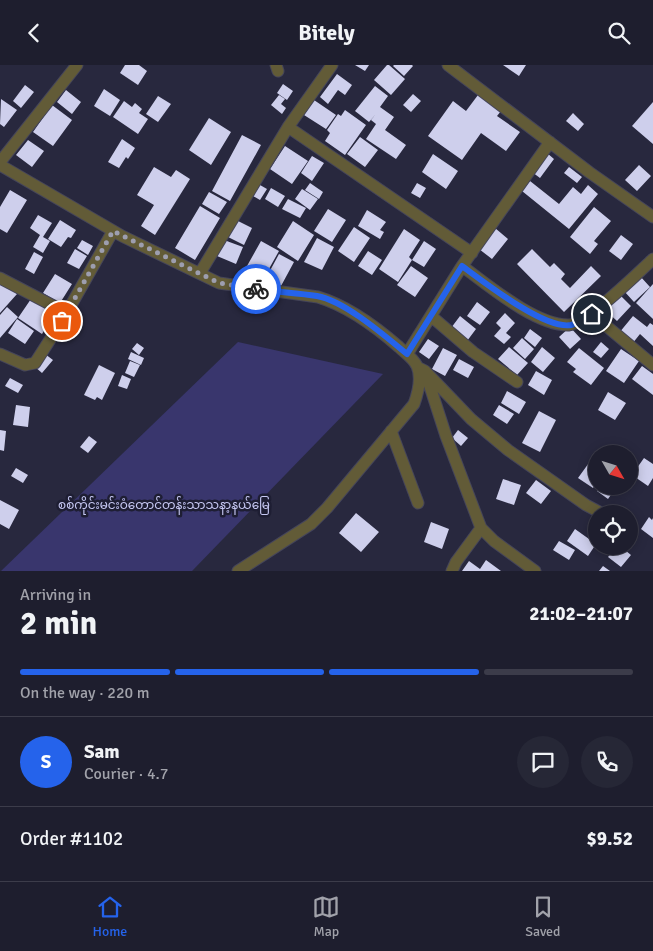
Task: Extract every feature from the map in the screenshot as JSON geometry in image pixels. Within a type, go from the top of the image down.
[{"type":"street","points":[[76,65],[0,164],[113,231],[219,283],[318,297],[330,301],[370,324],[407,354],[471,419],[508,450],[588,506]]},
{"type":"street","points":[[200,273],[288,127],[332,65]]},
{"type":"street","points":[[448,65],[589,173],[653,217]]},
{"type":"street","points":[[288,127],[472,253]]},
{"type":"street","points":[[407,354],[462,266],[550,142]]},
{"type":"street","points":[[0,354],[25,365],[35,363],[67,313],[113,231]]},
{"type":"street","points":[[462,266],[526,311],[552,322],[570,325],[592,314],[653,259]]},
{"type":"street","points":[[0,278],[67,313]]},
{"type":"street","points":[[592,314],[653,365]]},
{"type":"street","points":[[431,316],[473,353],[517,382]]},
{"type":"street","points":[[238,571],[311,524],[333,500],[414,404],[421,369]]},
{"type":"street","points":[[421,369],[481,528],[494,541],[535,571]]},
{"type":"street","points":[[391,431],[418,503]]},
{"type":"street","points":[[452,571],[456,562],[481,528]]},
{"type":"green space","name":"စစ်ကိုင်းမင်းဝံတောင်တန်းသာသနာ့နယ်မြေ","points":[[238,342],[383,374],[192,571],[1,571]]},
{"type":"building","points":[[125,65],[139,65],[147,71],[138,85],[120,73]]},
{"type":"building","points":[[355,65],[369,65],[365,71]]},
{"type":"building","points":[[387,65],[405,79],[391,95],[374,80]]},
{"type":"building","points":[[394,65],[412,65],[413,66],[404,76]]},
{"type":"building","points":[[503,65],[526,65],[519,76]]},
{"type":"building","points":[[337,74],[352,85],[345,95],[338,90],[328,104],[320,97]]},
{"type":"building","points":[[283,84],[293,91],[287,100],[277,93]]},
{"type":"building","points":[[25,85],[34,92],[21,108],[13,101]]},
{"type":"building","points":[[375,86],[388,96],[380,107],[394,117],[385,130],[406,145],[396,159],[366,139],[376,124],[371,120],[376,114],[369,122],[355,111]]},
{"type":"building","points":[[104,89],[120,100],[110,116],[94,106]]},
{"type":"building","points":[[66,90],[81,102],[72,114],[57,102]]},
{"type":"building","points":[[413,94],[421,101],[411,112],[403,105]]},
{"type":"building","points":[[279,95],[285,99],[281,104],[286,108],[282,114],[271,105]]},
{"type":"building","points":[[478,95],[501,111],[497,116],[520,132],[506,151],[481,133],[462,160],[428,136],[453,101],[466,111]]},
{"type":"building","points":[[158,96],[171,104],[158,122],[146,114]]},
{"type":"building","points":[[1,99],[17,110],[4,127],[0,124]]},
{"type":"building","points":[[314,100],[336,115],[326,129],[304,115]]},
{"type":"building","points":[[124,101],[132,107],[135,103],[142,109],[139,113],[148,119],[138,134],[113,117]]},
{"type":"building","points":[[653,102],[653,144],[632,126]]},
{"type":"building","points":[[52,105],[72,120],[53,146],[33,132]]},
{"type":"building","points":[[345,110],[366,125],[345,155],[325,141],[330,133],[327,130],[338,114],[341,116]]},
{"type":"building","points":[[573,113],[584,124],[578,131],[566,121]]},
{"type":"building","points":[[209,118],[231,132],[211,165],[189,150]]},
{"type":"building","points":[[242,135],[261,145],[230,201],[212,191]]},
{"type":"building","points":[[360,137],[378,150],[365,167],[347,154]]},
{"type":"building","points":[[122,139],[135,148],[119,168],[108,162]]},
{"type":"building","points":[[28,140],[44,151],[32,167],[16,155]]},
{"type":"building","points":[[285,146],[308,161],[292,184],[270,169]]},
{"type":"building","points":[[547,153],[554,159],[540,178],[532,172]]},
{"type":"building","points":[[433,154],[458,171],[446,189],[422,172]]},
{"type":"building","points":[[312,156],[324,163],[312,181],[301,173]]},
{"type":"building","points":[[639,165],[651,176],[637,191],[625,180]]},
{"type":"building","points":[[154,167],[171,177],[176,170],[190,179],[155,235],[141,226],[154,205],[137,195]]},
{"type":"building","points":[[569,167],[582,177],[577,183],[564,173]]},
{"type":"building","points":[[530,181],[559,204],[573,187],[581,194],[588,185],[598,194],[569,229],[522,191]]},
{"type":"building","points":[[310,183],[323,192],[319,199],[305,190]]},
{"type":"building","points":[[417,183],[426,188],[420,198],[411,193]]},
{"type":"building","points":[[260,185],[267,189],[260,200],[253,196]]},
{"type":"building","points":[[271,188],[285,196],[278,207],[265,199]]},
{"type":"building","points":[[302,189],[318,199],[310,210],[295,199]]},
{"type":"building","points":[[10,190],[27,200],[7,233],[0,229],[0,207]]},
{"type":"building","points":[[209,192],[227,202],[219,214],[202,204]]},
{"type":"building","points":[[288,199],[306,208],[300,218],[282,209]]},
{"type":"building","points":[[200,206],[220,218],[195,260],[175,248]]},
{"type":"building","points":[[594,207],[611,221],[594,241],[598,244],[590,254],[570,237]]},
{"type":"building","points":[[328,209],[346,220],[332,242],[314,231]]},
{"type":"building","points":[[367,210],[386,222],[380,230],[384,232],[380,239],[358,226]]},
{"type":"building","points":[[38,215],[52,223],[43,237],[50,241],[43,253],[33,247],[40,235],[30,228]]},
{"type":"building","points":[[60,220],[76,230],[71,238],[68,237],[61,247],[48,239]]},
{"type":"building","points":[[236,220],[252,228],[244,245],[228,237]]},
{"type":"building","points":[[293,221],[314,235],[298,261],[277,247]]},
{"type":"building","points":[[354,227],[370,238],[354,262],[338,251]]},
{"type":"building","points":[[495,228],[508,239],[492,259],[479,249]]},
{"type":"building","points":[[404,229],[420,240],[409,257],[412,260],[398,282],[379,269]]},
{"type":"building","points":[[621,235],[633,244],[621,260],[609,251]]},
{"type":"building","points":[[317,238],[334,247],[322,270],[304,262]]},
{"type":"building","points":[[82,240],[93,246],[88,255],[77,248]]},
{"type":"building","points":[[224,240],[243,247],[236,264],[217,256]]},
{"type":"building","points":[[261,241],[279,251],[265,276],[247,266]]},
{"type":"building","points":[[424,241],[436,249],[424,267],[412,260]]},
{"type":"building","points":[[75,249],[87,256],[79,269],[67,263]]},
{"type":"building","points":[[532,249],[550,267],[554,263],[565,274],[561,279],[570,288],[591,266],[601,276],[564,312],[517,264]]},
{"type":"building","points":[[368,251],[382,260],[372,275],[358,266]]},
{"type":"building","points":[[34,252],[43,257],[34,274],[25,269]]},
{"type":"building","points":[[279,254],[294,262],[281,286],[266,278]]},
{"type":"building","points":[[411,266],[428,278],[415,297],[397,285]]},
{"type":"building","points":[[55,274],[72,284],[60,303],[43,293]]},
{"type":"building","points":[[640,276],[650,287],[634,302],[624,291]]},
{"type":"building","points":[[2,281],[17,294],[0,313],[0,283]]},
{"type":"building","points":[[653,284],[653,319],[636,303]]},
{"type":"building","points":[[619,294],[631,306],[617,321],[604,309]]},
{"type":"building","points":[[33,296],[57,311],[42,334],[18,318]]},
{"type":"building","points":[[477,302],[490,312],[480,325],[467,316]]},
{"type":"building","points":[[7,307],[18,317],[0,338],[0,315]]},
{"type":"building","points":[[505,313],[515,323],[506,333],[511,337],[504,344],[494,336],[501,328],[496,323]]},
{"type":"building","points":[[460,316],[476,329],[467,341],[451,328]]},
{"type":"building","points":[[633,316],[647,327],[650,323],[653,325],[653,346],[640,334],[632,344],[619,333]]},
{"type":"building","points":[[17,319],[34,331],[25,344],[8,333]]},
{"type":"building","points":[[570,327],[581,339],[570,349],[559,337]]},
{"type":"building","points":[[530,329],[542,338],[535,347],[524,338]]},
{"type":"building","points":[[522,338],[534,349],[525,359],[513,348]]},
{"type":"building","points":[[428,339],[439,346],[429,359],[419,352]]},
{"type":"building","points":[[601,342],[609,349],[601,358],[593,352]]},
{"type":"building","points":[[137,343],[144,348],[139,355],[132,349]]},
{"type":"building","points":[[509,347],[528,363],[517,375],[498,359]]},
{"type":"building","points":[[542,347],[555,358],[543,372],[531,362]]},
{"type":"building","points":[[443,348],[457,355],[445,376],[432,369]]},
{"type":"building","points":[[579,348],[604,368],[591,385],[573,372],[576,369],[567,362]]},
{"type":"building","points":[[621,349],[639,361],[624,383],[606,371]]},
{"type":"building","points":[[131,352],[144,358],[141,365],[128,359]]},
{"type":"building","points":[[45,354],[53,360],[42,373],[34,366]]},
{"type":"building","points":[[459,359],[474,367],[468,378],[453,370]]},
{"type":"building","points":[[130,361],[140,365],[134,377],[125,373]]},
{"type":"building","points":[[99,365],[115,373],[102,400],[97,397],[95,400],[84,395]]},
{"type":"building","points":[[642,366],[653,374],[653,395],[632,379]]},
{"type":"building","points":[[536,371],[552,380],[544,395],[528,385]]},
{"type":"building","points":[[122,375],[131,379],[127,389],[118,386]]},
{"type":"building","points":[[10,378],[23,385],[18,393],[5,386]]},
{"type":"building","points":[[507,391],[526,402],[519,414],[501,403]]},
{"type":"building","points":[[608,392],[626,403],[615,420],[598,410]]},
{"type":"building","points":[[16,405],[30,407],[28,427],[13,425]]},
{"type":"building","points":[[499,405],[514,414],[507,424],[493,415]]},
{"type":"building","points":[[539,411],[556,420],[540,452],[522,443]]},
{"type":"building","points":[[0,430],[6,431],[4,451],[0,450]]},
{"type":"building","points":[[458,430],[468,438],[461,446],[452,438]]},
{"type":"building","points":[[89,436],[97,442],[88,453],[80,447]]},
{"type":"building","points":[[644,458],[653,464],[653,478],[648,486],[638,479],[638,466]]},
{"type":"building","points":[[588,464],[588,485],[578,478]]},
{"type":"building","points":[[16,468],[28,475],[23,483],[11,476]]},
{"type":"building","points":[[503,479],[521,485],[514,505],[496,499]]},
{"type":"building","points":[[536,480],[551,491],[541,504],[526,493]]},
{"type":"building","points":[[602,495],[611,495],[608,499]]},
{"type":"building","points":[[0,500],[19,510],[9,529],[0,524]]},
{"type":"building","points":[[356,513],[379,532],[361,552],[339,533]]},
{"type":"building","points":[[649,517],[652,520],[653,518],[653,538],[641,529]]},
{"type":"building","points":[[431,522],[449,529],[442,549],[424,542]]},
{"type":"building","points":[[575,529],[588,538],[588,556],[567,541]]},
{"type":"building","points":[[559,541],[575,550],[569,560],[553,550]]},
{"type":"building","points":[[610,555],[631,555],[621,567],[608,557]]},
{"type":"building","points":[[486,560],[501,571],[462,571],[469,561],[480,569]]},
{"type":"building","points":[[603,566],[610,571],[599,571]]},
{"type":"way so far","points":[[62,321],[113,231],[219,283],[256,289]]},
{"type":"route","points":[[256,289],[318,297],[330,301],[370,324],[407,354],[462,266],[526,311],[552,322],[570,325],[592,314]]}]
